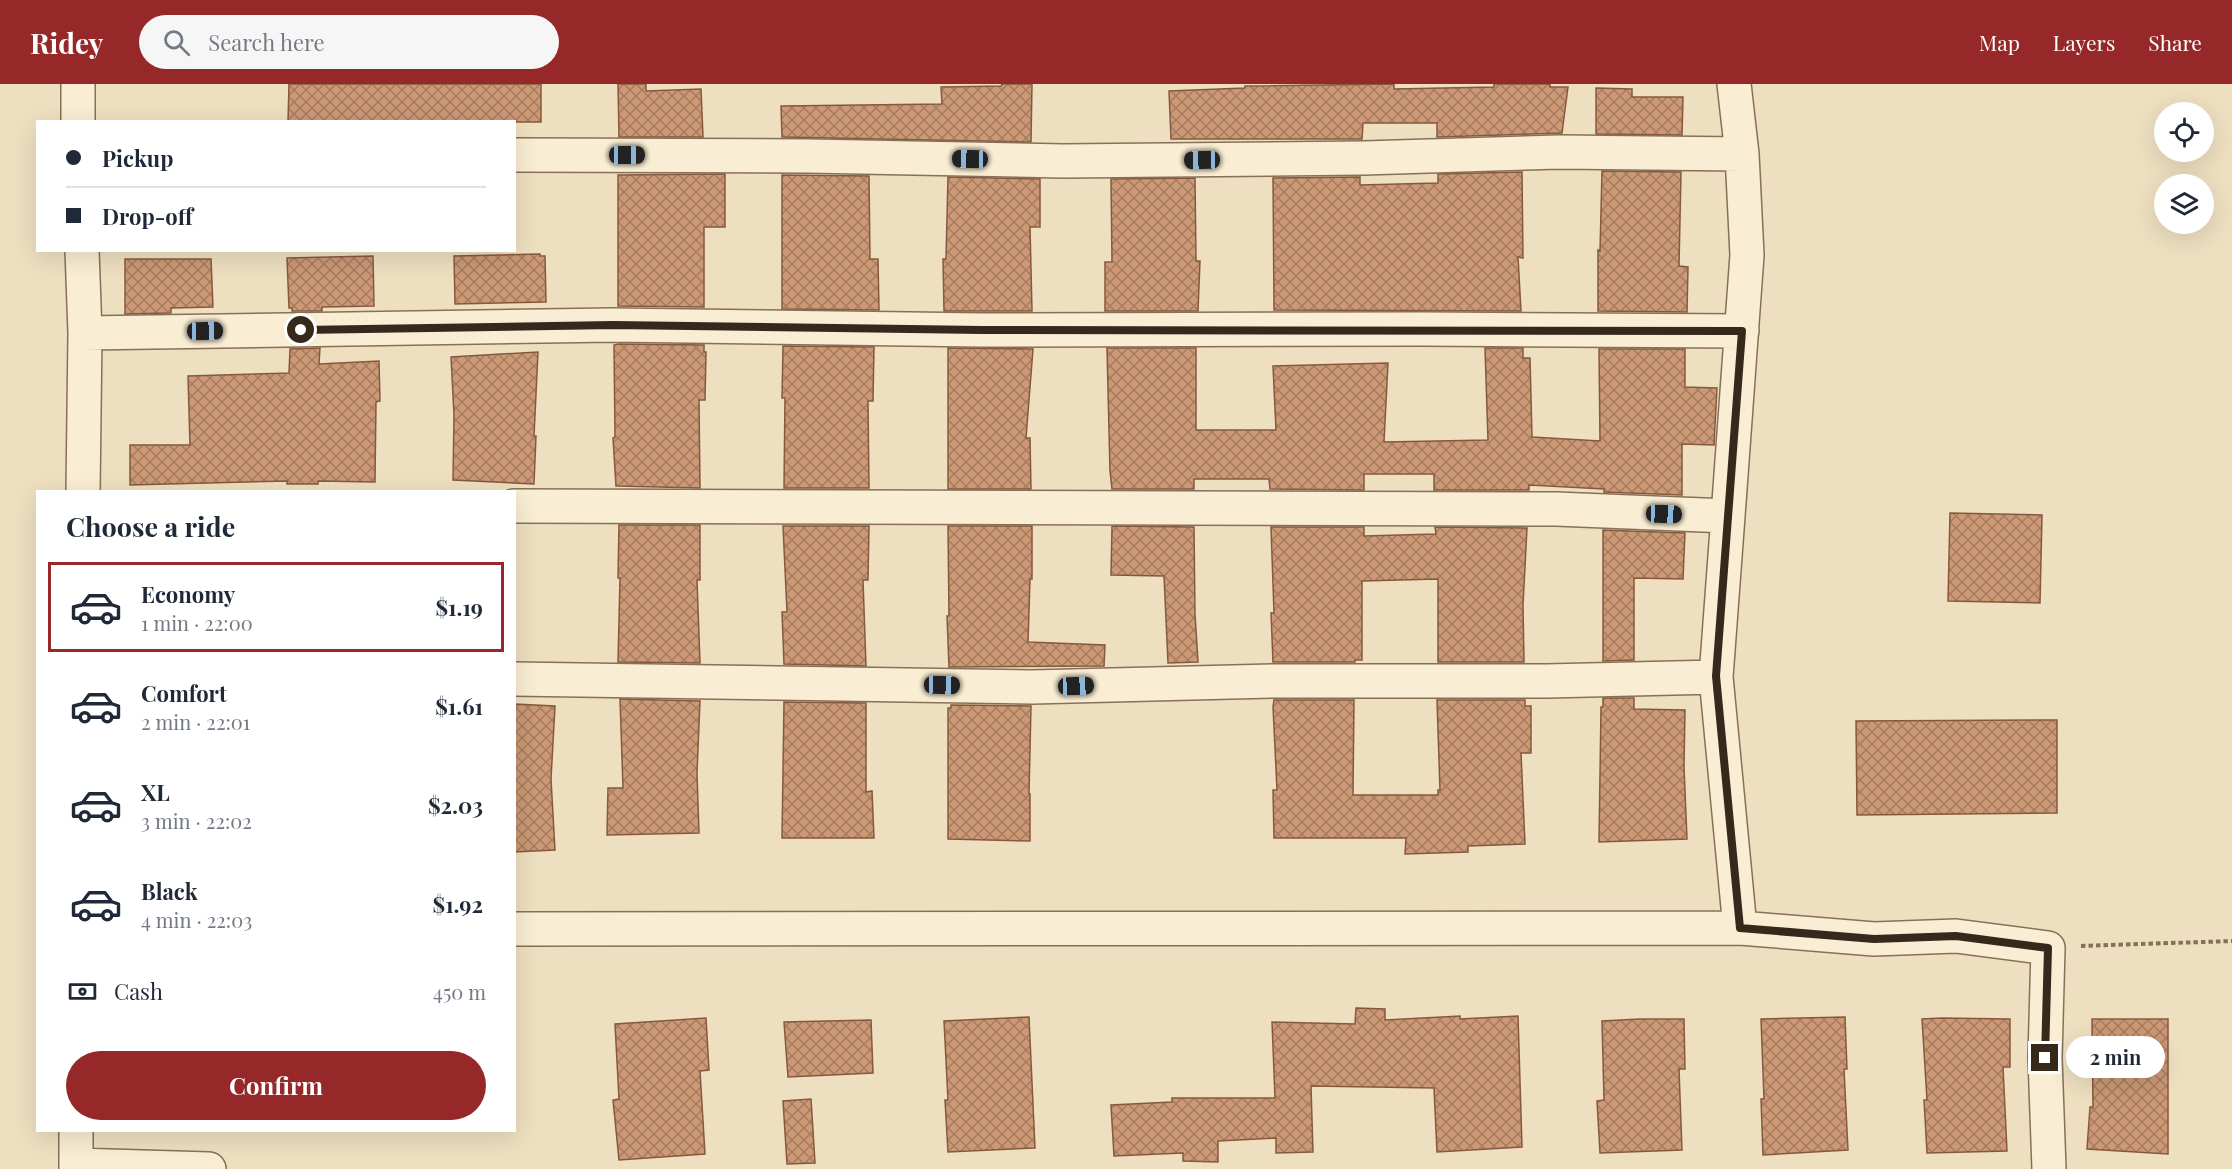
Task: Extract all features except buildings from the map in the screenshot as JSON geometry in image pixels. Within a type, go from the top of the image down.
[{"type":"street","points":[[78,84],[78,120]]},
{"type":"street","points":[[1734,84],[1742,154],[1747,255],[1716,676],[1740,928]]},
{"type":"street","points":[[516,155],[808,156],[1063,161],[1364,158],[1559,152],[1742,154]]},
{"type":"street","points":[[82,252],[85,333],[83,490]]},
{"type":"street","points":[[85,333],[613,325],[982,330],[1742,331]]},
{"type":"street","points":[[516,506],[1556,509],[1728,516]]},
{"type":"street","points":[[516,679],[1032,687],[1274,681],[1547,681],[1716,676]]},
{"type":"street","points":[[516,929],[1740,928],[1874,939],[1956,936],[2048,948],[2045,1058],[2049,1169]]},
{"type":"street","points":[[76,1132],[76,1167],[209,1169]]},
{"type":"path","points":[[2048,948],[2232,940]]},
{"type":"route","points":[[301,330],[613,325],[982,330],[1742,331],[1716,676],[1740,928],[1874,939],[1956,936],[2048,948],[2045,1058]]}]
